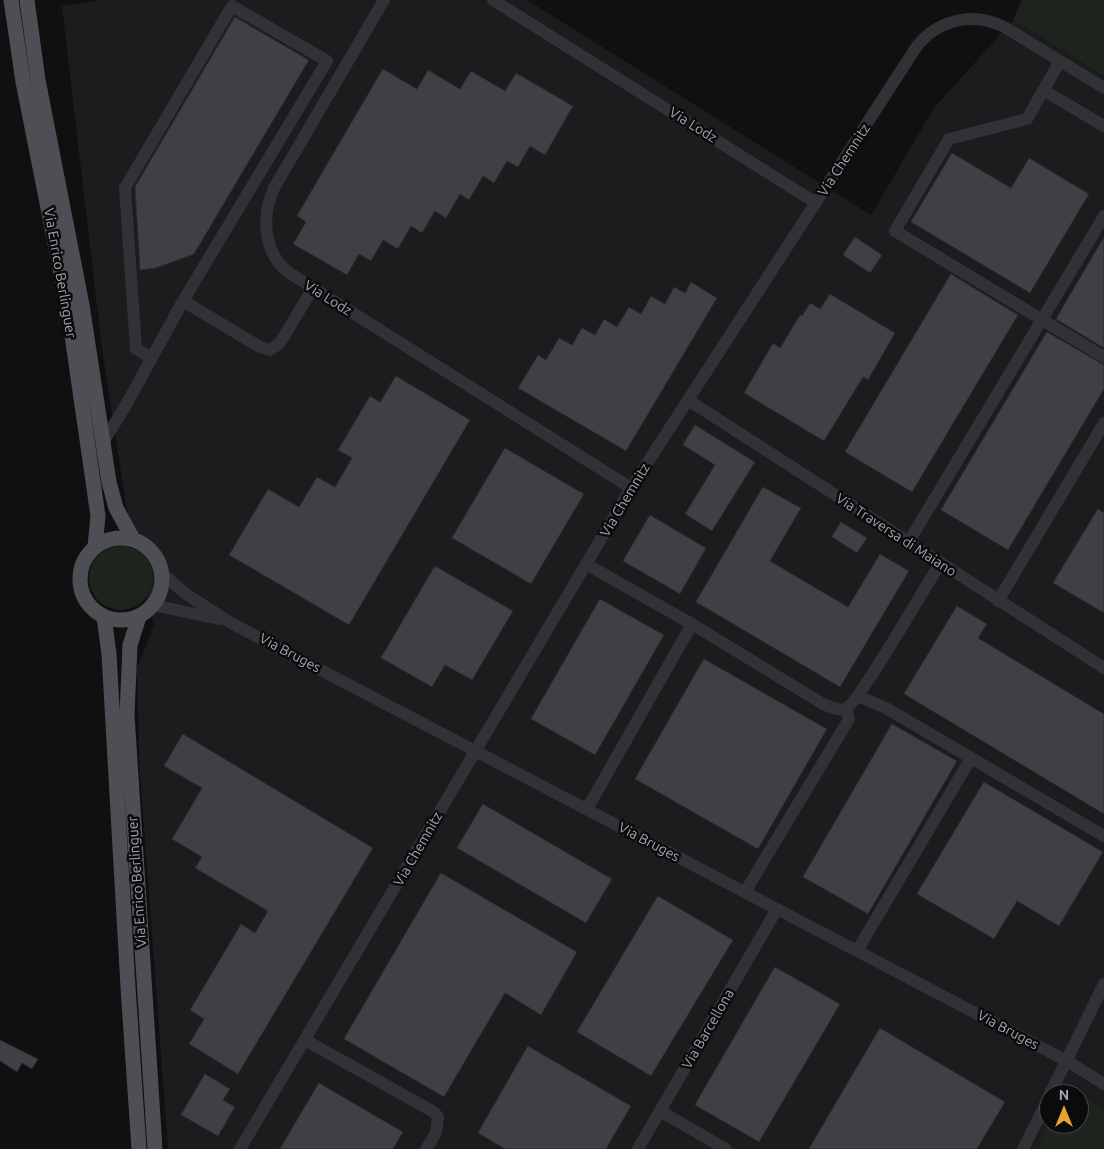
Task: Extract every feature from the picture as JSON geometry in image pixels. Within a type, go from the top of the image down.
[{"type":"main road","name":"Via Enrico Berlinguer","points":[[11,0],[23,82],[68,308],[98,516],[95,546],[83,562],[80,581],[85,600],[91,608],[104,617],[109,649],[127,977],[139,1149]]},
{"type":"main road","name":"Via Enrico Berlinguer","points":[[27,0],[38,80],[82,305],[102,444],[113,499],[133,539],[152,551],[160,563],[163,574]]},
{"type":"main road","points":[[95,546],[117,538],[133,539]]},
{"type":"main road","points":[[104,617],[120,620],[139,617],[154,605],[161,592],[163,574]]},
{"type":"main road","name":"Via Enrico Berlinguer","points":[[139,617],[130,645],[127,715],[155,1149]]},
{"type":"street","name":"Via Lodz","points":[[384,0],[274,188],[266,209],[267,236],[277,261],[284,270],[631,488]]},
{"type":"street","name":"Via Lodz","points":[[493,0],[816,203]]},
{"type":"street","points":[[102,444],[152,358],[182,301],[327,61],[232,6],[125,188],[136,349],[152,358]]},
{"type":"street","name":"Via Chemnitz","points":[[240,1149],[631,488],[917,46],[932,31],[965,18],[989,20],[1006,28],[1104,88]]},
{"type":"street","points":[[1060,61],[1027,119],[949,139],[895,231],[1104,357]]},
{"type":"street","points":[[1043,90],[1104,126]]},
{"type":"street","points":[[908,543],[1104,216]]},
{"type":"street","points":[[182,301],[260,348],[270,350],[280,343],[313,288]]},
{"type":"street","name":"Via Traversa di Maiano","points":[[688,400],[1104,668]]},
{"type":"street","points":[[998,601],[1104,423]]},
{"type":"street","points":[[586,564],[692,624],[834,709],[846,709],[858,696],[940,564]]},
{"type":"street","name":"Via Bruges","points":[[163,574],[186,594],[231,623],[1067,1061],[1104,1084]]},
{"type":"street","name":"Via Bruges","points":[[154,605],[188,611],[231,623]]},
{"type":"street","points":[[587,809],[692,624]]},
{"type":"street","points":[[858,696],[886,708],[1104,836]]},
{"type":"street","points":[[745,892],[849,719],[846,709]]},
{"type":"street","points":[[857,951],[971,758]]},
{"type":"street","name":"Via Barcellona","points":[[638,1149],[777,909]]},
{"type":"street","points":[[1056,1084],[1104,984]]},
{"type":"street","points":[[305,1040],[434,1112],[438,1117],[438,1127],[426,1149]]},
{"type":"street","points":[[660,1111],[726,1149]]},
{"type":"street","points":[[1023,1149],[1039,1117]]},
{"type":"shaded area","points":[[102,0],[527,0],[871,215],[934,108],[1013,20],[1104,76],[1104,1149],[168,1149],[139,760],[137,668],[154,626],[126,505],[102,349],[62,6]]},
{"type":"shaded area","points":[[1022,0],[1104,0],[1104,76],[1013,20]]},
{"type":"shaded area","points":[[115,546],[127,546],[144,555],[151,566],[153,578],[151,590],[144,601],[127,610],[115,610],[103,605],[94,596],[89,584],[89,572],[94,560],[103,551]]},
{"type":"shaded area","points":[[1089,1100],[1104,1110],[1104,1149],[1037,1149],[1044,1134],[1089,1134]]},
{"type":"building","points":[[235,17],[309,60],[194,254],[156,268],[140,270],[135,187]]},
{"type":"building","points":[[383,69],[417,89],[428,70],[460,89],[471,71],[505,91],[516,73],[573,106],[545,155],[530,146],[518,167],[507,161],[494,183],[483,176],[469,200],[460,194],[446,218],[435,211],[422,233],[411,226],[398,249],[383,240],[371,261],[359,254],[347,275],[293,244],[306,222],[297,216]]},
{"type":"building","points":[[952,153],[1011,188],[1029,158],[1089,194],[1030,293],[911,222]]},
{"type":"building","points":[[855,237],[882,255],[870,273],[843,255]]},
{"type":"building","points":[[1104,237],[1104,348],[1056,319]]},
{"type":"building","points":[[951,274],[1018,315],[912,492],[845,452]]},
{"type":"building","points":[[691,282],[717,298],[626,451],[518,388],[538,355],[546,360],[559,338],[572,345],[582,328],[595,335],[604,319],[617,327],[629,307],[641,314],[651,296],[665,304],[674,287],[685,293]]},
{"type":"building","points":[[830,294],[895,333],[868,380],[863,377],[824,441],[744,393],[773,343],[780,348],[800,315],[802,316],[810,303],[820,309]]},
{"type":"building","points":[[1047,332],[1104,365],[1104,389],[1008,550],[941,510]]},
{"type":"building","points":[[396,376],[470,420],[349,625],[229,555],[268,489],[299,507],[317,477],[335,487],[352,458],[338,450],[370,396],[380,402]]},
{"type":"building","points":[[695,425],[755,462],[712,531],[685,514],[715,465],[683,445]]},
{"type":"building","points":[[505,448],[584,494],[531,584],[452,538]]},
{"type":"building","points":[[763,487],[801,508],[770,561],[848,607],[880,554],[909,571],[840,687],[696,602]]},
{"type":"building","points":[[1098,509],[1104,513],[1104,613],[1053,583]]},
{"type":"building","points":[[650,515],[706,548],[680,594],[623,561]]},
{"type":"building","points":[[841,522],[867,538],[857,553],[832,537]]},
{"type":"building","points":[[435,566],[513,611],[472,680],[445,665],[432,687],[381,658]]},
{"type":"building","points":[[600,599],[664,635],[595,755],[531,719]]},
{"type":"building","points":[[957,606],[987,624],[978,638],[1104,714],[1104,814],[904,694]]},
{"type":"building","points":[[704,659],[827,729],[758,849],[635,779]]},
{"type":"building","points":[[892,724],[957,761],[868,914],[803,877]]},
{"type":"building","points":[[183,734],[373,848],[238,1074],[189,1044],[204,1019],[190,1010],[241,924],[255,933],[268,911],[195,868],[202,857],[172,839],[202,788],[164,766]]},
{"type":"building","points":[[984,782],[1103,852],[1059,926],[1017,901],[994,939],[917,894]]},
{"type":"building","points":[[483,804],[612,879],[586,923],[457,848]]},
{"type":"building","points":[[441,873],[577,952],[541,1015],[505,993],[444,1097],[344,1039]]},
{"type":"building","points":[[658,896],[733,940],[651,1076],[577,1032]]},
{"type":"building","points":[[775,967],[840,1004],[759,1142],[695,1105]]},
{"type":"building","points":[[880,1028],[1005,1102],[977,1149],[809,1149]]},
{"type":"building","points":[[0,1040],[38,1059],[32,1069],[22,1063],[17,1072],[0,1061]]},
{"type":"building","points":[[528,1046],[631,1106],[606,1149],[505,1149],[478,1133]]},
{"type":"building","points":[[205,1074],[230,1089],[223,1100],[235,1107],[218,1136],[181,1115]]},
{"type":"building","points":[[319,1083],[403,1132],[393,1149],[280,1149]]}]
